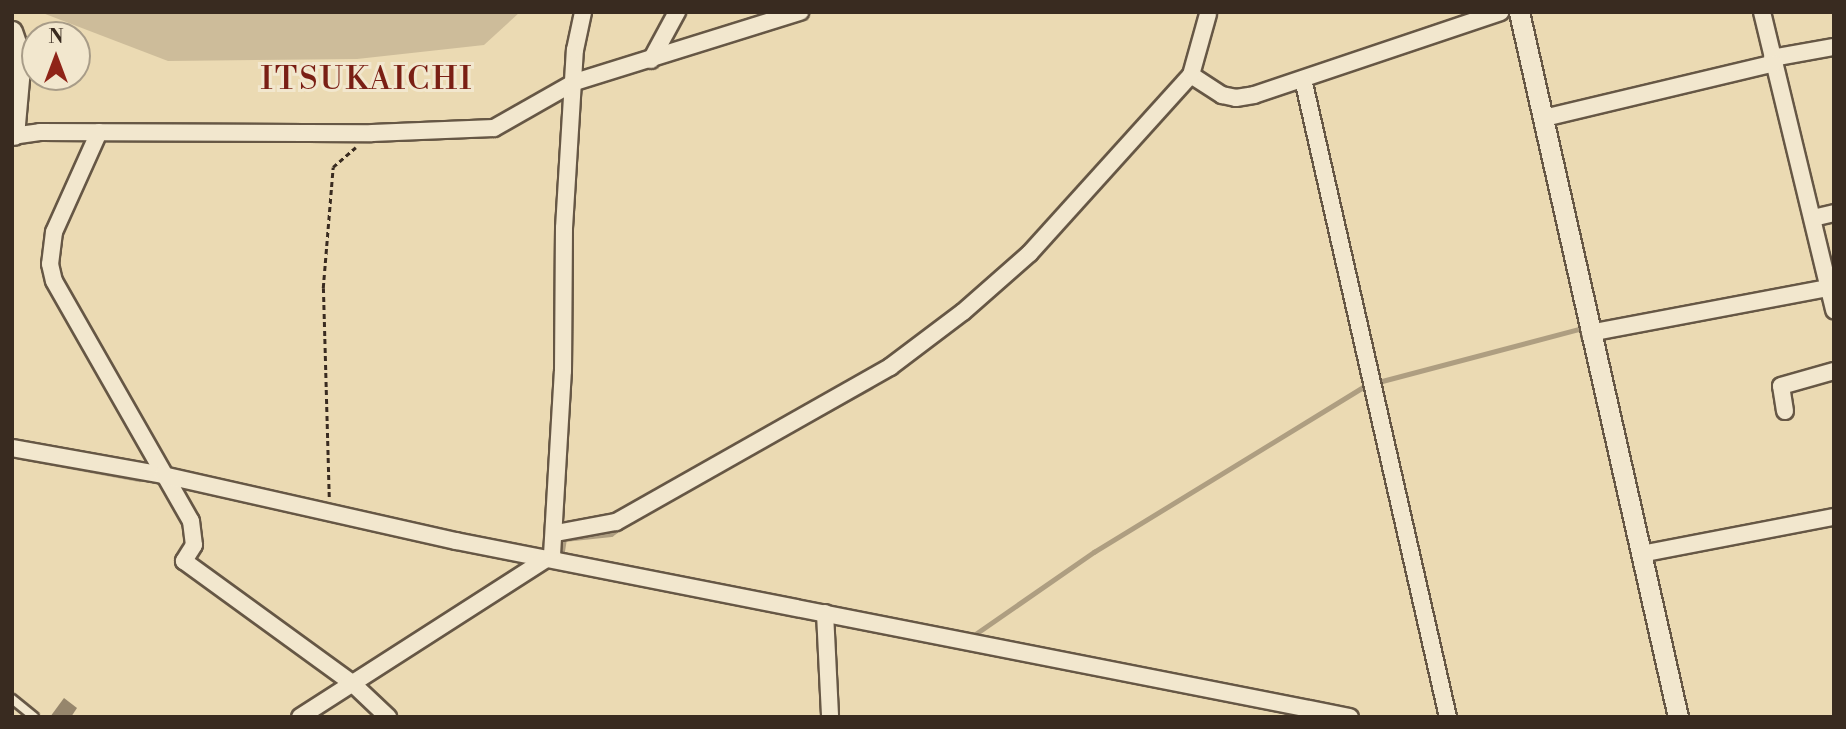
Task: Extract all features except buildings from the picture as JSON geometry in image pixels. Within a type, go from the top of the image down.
[{"type":"street","points":[[300,717],[542,563],[556,533],[564,228],[575,50],[583,12]]},
{"type":"street","points":[[651,60],[677,12]]},
{"type":"street","points":[[12,31],[22,57],[13,136],[99,132],[372,133],[494,128],[575,82],[800,12]]},
{"type":"street","points":[[1192,75],[1201,85],[1236,99],[1303,79],[1402,42],[1500,12]]},
{"type":"street","points":[[1519,12],[1678,717]]},
{"type":"street","points":[[1762,12],[1830,283],[1834,310]]},
{"type":"street","points":[[556,533],[616,522],[890,367],[963,312],[1030,253],[1192,75],[1211,13]]},
{"type":"street","points":[[1544,118],[1834,47]]},
{"type":"street","points":[[1303,79],[1374,381],[1448,717]]},
{"type":"street","points":[[99,132],[54,232],[50,264],[54,281],[195,530],[194,545],[184,561],[352,683],[388,717]]},
{"type":"street","points":[[1813,218],[1834,213]]},
{"type":"street","points":[[1589,329],[1830,283]]},
{"type":"street","points":[[1784,411],[1781,386],[1834,371]]},
{"type":"street","points":[[12,448],[163,475],[542,563],[1296,711],[1350,717]]},
{"type":"street","points":[[1642,554],[1834,517]]},
{"type":"street","points":[[825,619],[830,717]]},
{"type":"lane","points":[[12,698],[34,717]]},
{"type":"path","points":[[330,512],[322,340],[333,167],[372,133]]},
{"type":"shaded area","points":[[40,12],[520,12],[484,45],[357,59],[168,61],[91,32],[91,21],[64,21]]},
{"type":"waterway","points":[[1649,314],[1823,281]]},
{"type":"waterway","points":[[974,635],[1094,552],[1367,385],[1586,327]]},
{"type":"waterway","points":[[820,415],[871,387]]},
{"type":"waterway","points":[[20,457],[139,479]]},
{"type":"waterway","points":[[562,551],[564,539],[611,534],[621,527]]},
{"type":"district","name":"ITSUKAICHI","points":[[367,79]]}]
